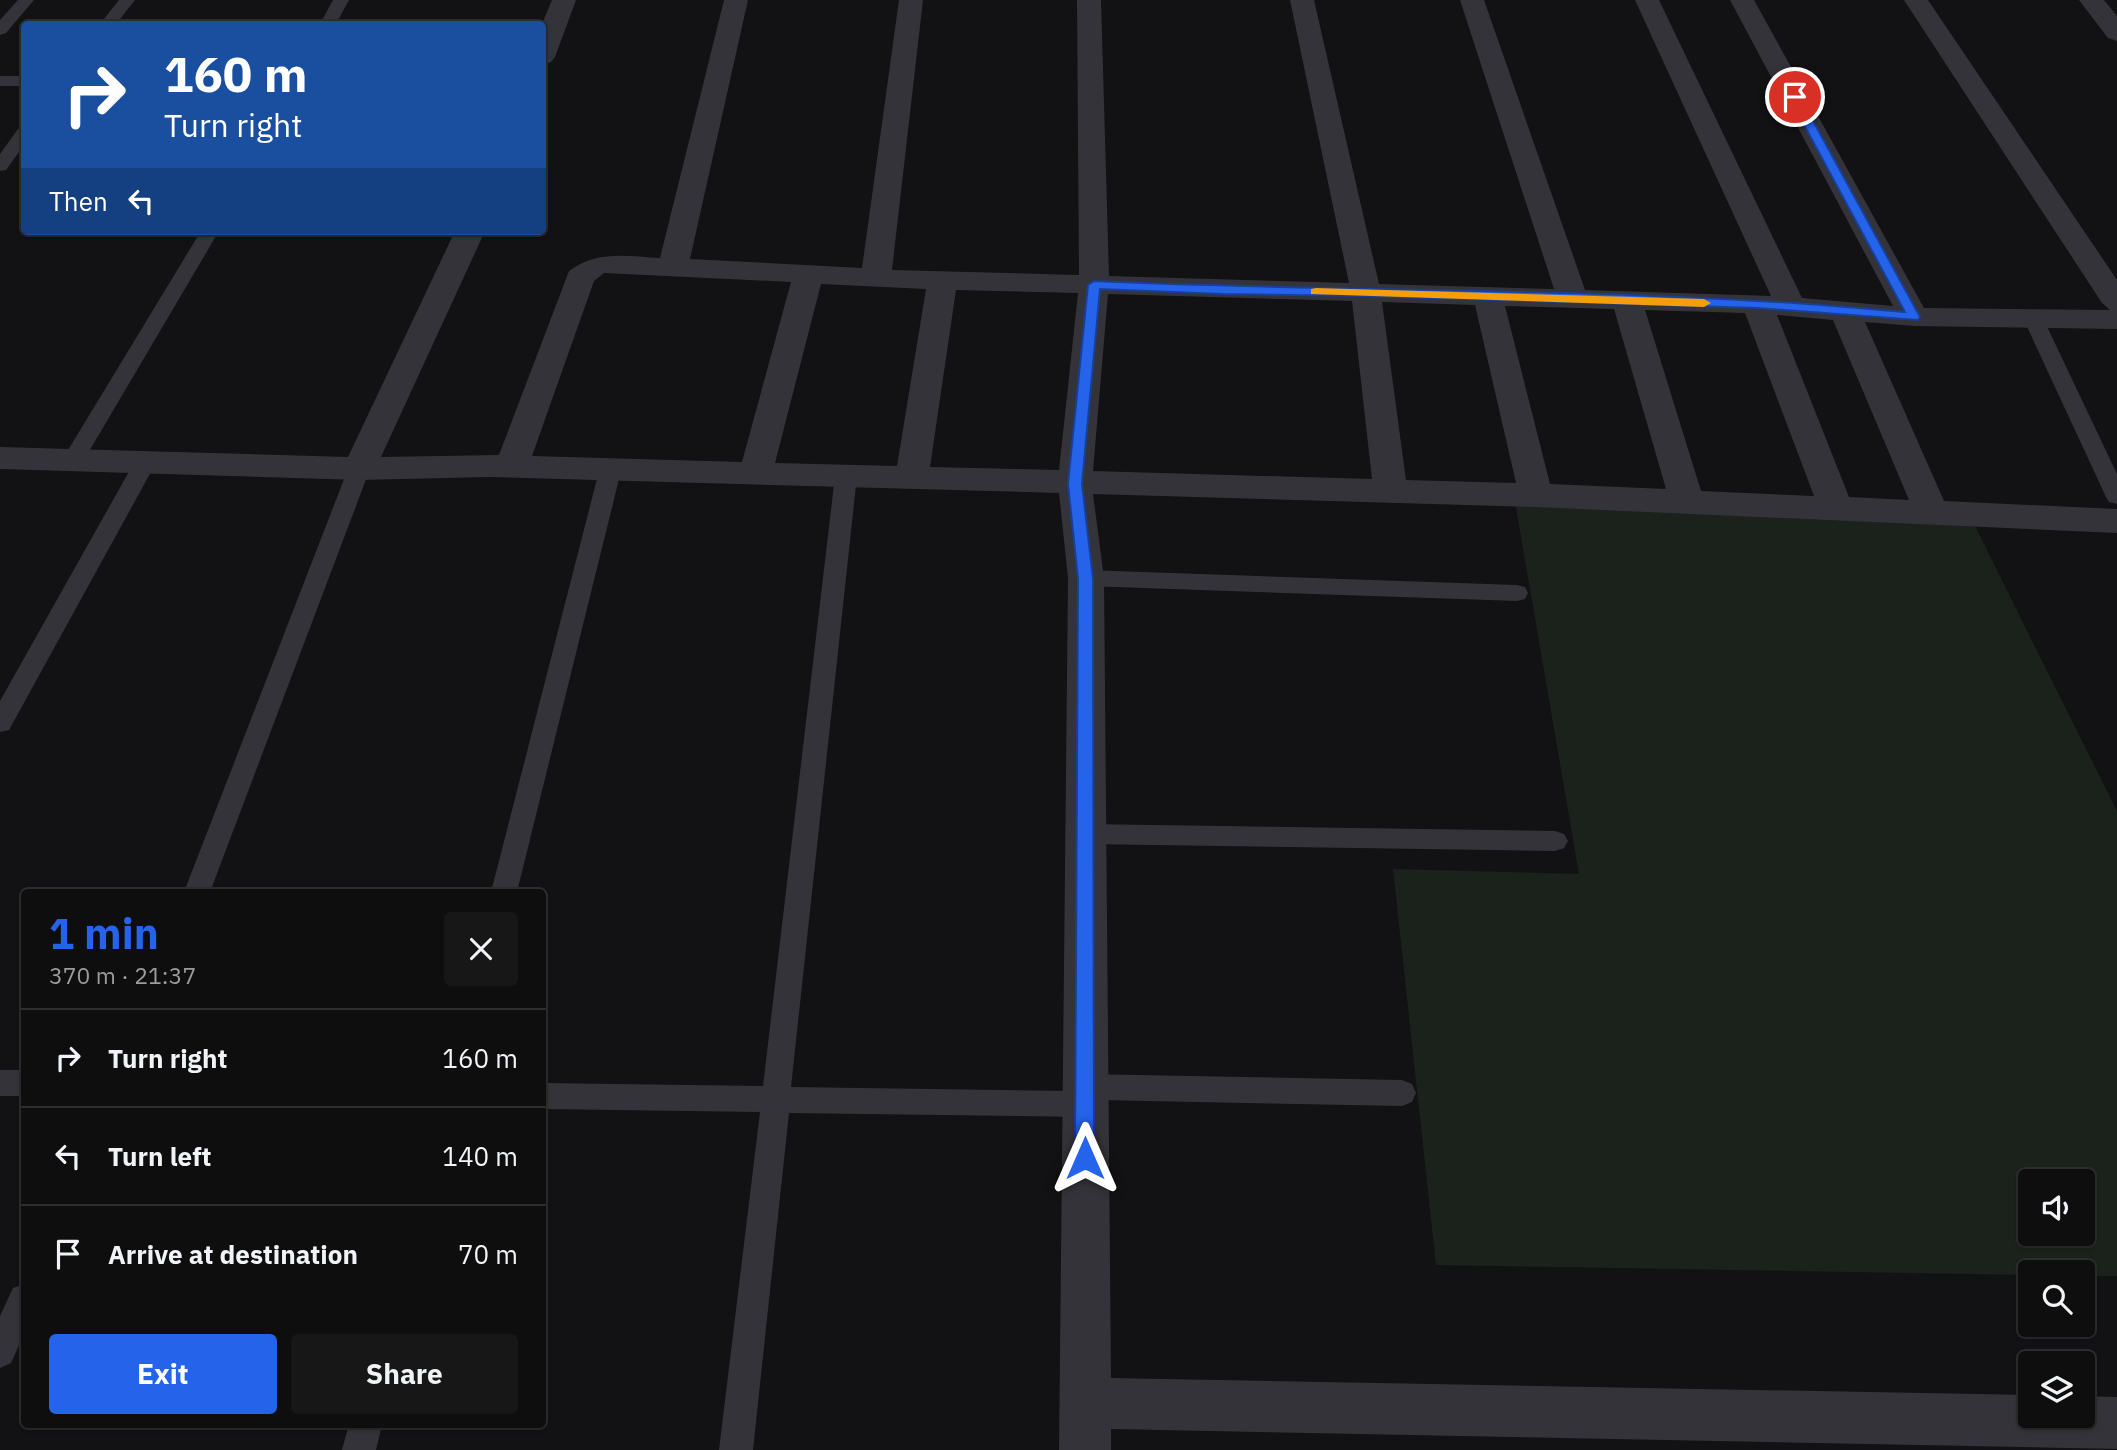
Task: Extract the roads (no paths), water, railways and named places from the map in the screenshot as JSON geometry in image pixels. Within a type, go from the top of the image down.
[{"type":"street","points":[[546,47],[564,0]]},
{"type":"street","points":[[673,267],[736,0]]},
{"type":"street","points":[[876,278],[911,0]]},
{"type":"street","points":[[1089,0],[1094,285],[1075,484],[1086,579],[1085,1427],[2117,1423]]},
{"type":"street","points":[[1302,0],[1366,292],[1390,491]]},
{"type":"street","points":[[1472,0],[1573,299]]},
{"type":"street","points":[[1647,0],[1791,307]]},
{"type":"street","points":[[1742,0],[1914,317]]},
{"type":"street","points":[[1916,0],[2117,303]]},
{"type":"street","points":[[2091,0],[2117,33]]},
{"type":"street","points":[[359,468],[468,235]]},
{"type":"street","points":[[511,467],[580,277],[595,266],[607,264],[876,278],[1223,291],[1366,292],[1757,304],[1914,317],[2117,320]]},
{"type":"street","points":[[756,472],[809,273]]},
{"type":"street","points":[[912,477],[942,280]]},
{"type":"street","points":[[1488,297],[1536,495]]},
{"type":"street","points":[[1627,301],[1687,502]]},
{"type":"street","points":[[1757,304],[1836,509]]},
{"type":"street","points":[[1846,313],[1932,513]]},
{"type":"street","points":[[0,458],[359,468],[511,467],[756,472],[1075,484],[1536,495],[2117,521]]},
{"type":"lane","points":[[0,30],[26,0]]},
{"type":"lane","points":[[110,21],[127,0]]},
{"type":"lane","points":[[330,21],[341,0]]},
{"type":"lane","points":[[0,81],[21,81]]},
{"type":"lane","points":[[0,166],[21,140]]},
{"type":"lane","points":[[73,460],[207,235]]},
{"type":"lane","points":[[2033,318],[2117,497]]},
{"type":"lane","points":[[0,723],[146,461]]},
{"type":"lane","points":[[198,889],[359,468]]},
{"type":"lane","points":[[505,889],[610,471]]},
{"type":"lane","points":[[736,1450],[846,476]]},
{"type":"lane","points":[[1086,579],[1517,593]]},
{"type":"lane","points":[[1085,834],[1555,841]]},
{"type":"lane","points":[[0,1083],[21,1083]]},
{"type":"lane","points":[[546,1096],[774,1100],[1402,1093]]},
{"type":"lane","points":[[0,1352],[21,1306]]},
{"type":"lane","points":[[359,1450],[365,1428]]}]
